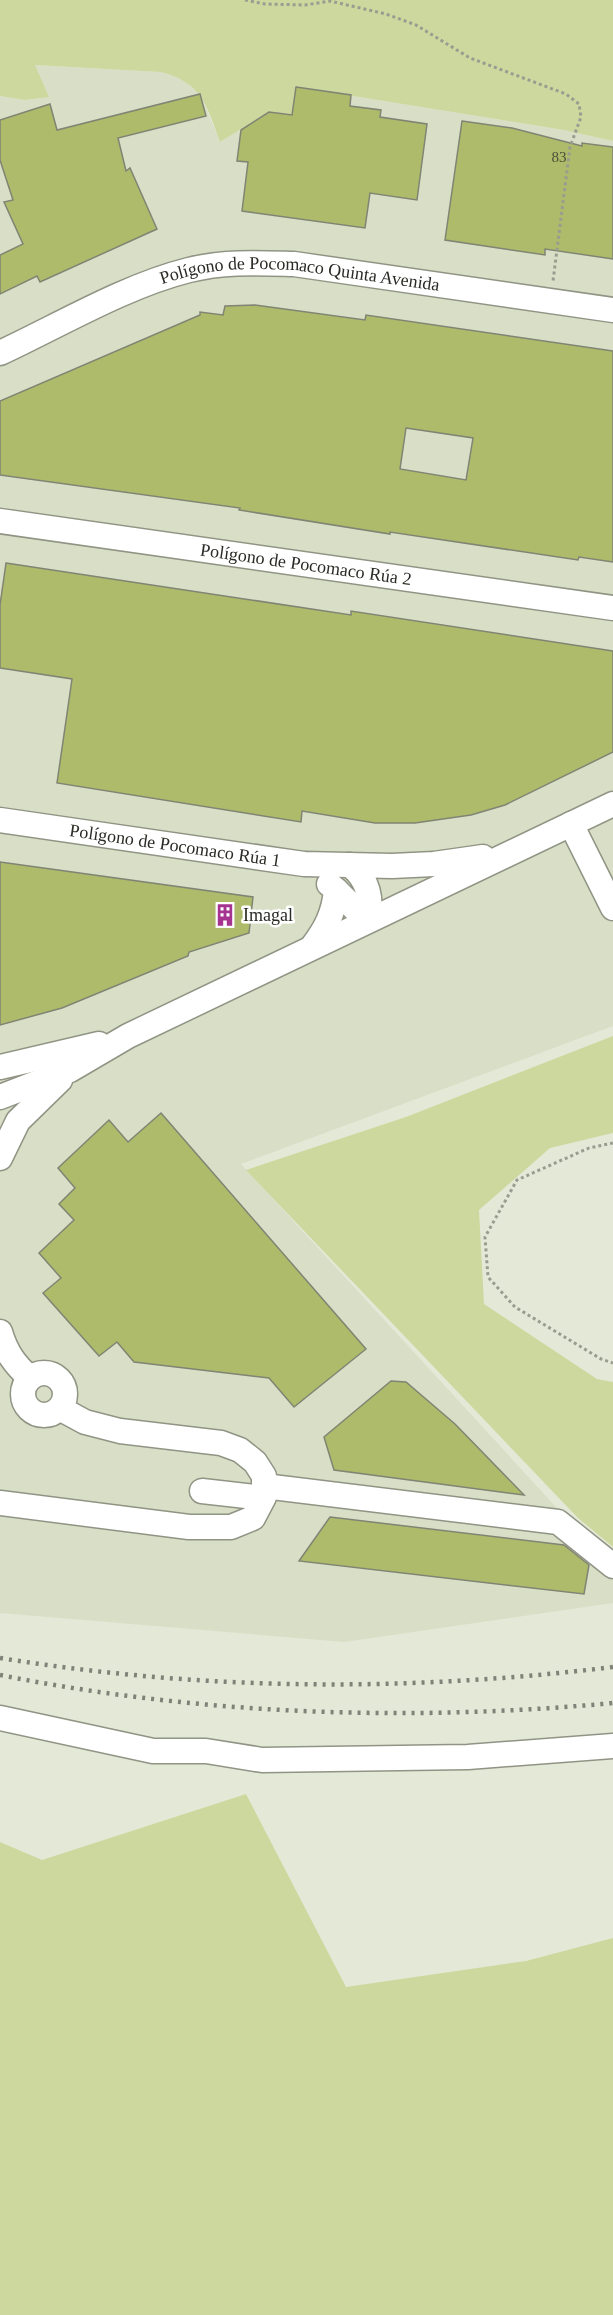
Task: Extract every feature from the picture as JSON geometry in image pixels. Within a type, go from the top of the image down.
[{"type":"street","name":"Polígono de Pocomaco Quinta Avenida","points":[[0,353],[139,287],[189,270],[243,262],[294,264],[613,310]]},
{"type":"street","name":"Polígono de Pocomaco Rúa 2","points":[[0,521],[613,608]]},
{"type":"street","points":[[0,1081],[64,1062],[128,1036],[613,804]]},
{"type":"street","name":"Polígono de Pocomaco Rúa 1","points":[[0,820],[304,864],[434,864],[502,856]]},
{"type":"street","points":[[571,824],[613,908]]},
{"type":"street","points":[[304,864],[336,890],[367,921]]},
{"type":"street","points":[[350,865],[359,872],[368,888],[370,911],[367,921]]},
{"type":"street","points":[[312,947],[326,928],[334,907],[336,890]]},
{"type":"street","points":[[0,1067],[64,1062]]},
{"type":"street","points":[[0,1097],[64,1062]]},
{"type":"street","points":[[0,1158],[18,1121],[64,1062]]},
{"type":"street","points":[[0,1332],[6,1350],[17,1367],[30,1378],[46,1373],[58,1377],[64,1386],[65,1400],[61,1408],[85,1422],[120,1431],[221,1443],[240,1450],[255,1462],[264,1476],[263,1492],[253,1518],[231,1527],[189,1527],[0,1503]]},
{"type":"street","points":[[202,1491],[263,1492],[558,1522],[613,1566]]},
{"type":"street","points":[[0,1718],[153,1751],[206,1751],[262,1760],[468,1757],[613,1746]]},
{"type":"path","points":[[245,0],[265,4],[305,5],[330,1],[386,14],[416,25],[470,58],[566,94],[579,104],[581,117],[570,147],[550,301]]},
{"type":"path","points":[[613,1143],[589,1148],[517,1180],[485,1237],[488,1277],[515,1307],[601,1359],[613,1363]]},
{"type":"shaded area","points":[[35,65],[160,72],[180,77],[200,94],[220,142],[269,112],[296,87],[564,130],[613,141],[613,1026],[241,1164],[613,1569],[613,1603],[344,1642],[0,1613],[0,96],[25,100],[48,97]]},
{"type":"green space","points":[[0,0],[613,0],[613,141],[564,130],[297,87],[292,115],[269,112],[220,142],[206,106],[194,89],[174,76],[160,72],[35,65],[49,97],[25,100],[0,96]]},
{"type":"green space","points":[[613,1036],[613,1133],[550,1148],[479,1210],[484,1304],[597,1379],[613,1382],[613,1547],[578,1518],[246,1170],[406,1117]]},
{"type":"green space","points":[[246,1794],[346,1987],[526,1961],[613,1938],[613,2315],[0,2315],[0,1842],[42,1860]]},
{"type":"building","points":[[296,87],[351,95],[350,106],[381,110],[380,117],[427,124],[417,200],[370,193],[365,228],[242,211],[248,162],[237,161],[241,130],[269,112],[292,115]]},
{"type":"building","points":[[200,94],[206,116],[118,138],[126,171],[130,168],[157,229],[40,282],[37,276],[0,294],[0,255],[23,244],[4,202],[13,200],[0,160],[0,120],[50,104],[57,130]]},
{"type":"building","points":[[462,121],[512,128],[582,146],[582,143],[613,147],[613,259],[545,249],[545,255],[445,240]]},
{"type":"building","points":[[255,305],[365,320],[366,315],[613,351],[613,562],[579,557],[578,560],[390,532],[390,534],[239,510],[240,508],[0,475],[0,401],[200,315],[200,312],[223,315],[225,306]],"holes":[[[406,428],[473,438],[466,480],[400,469]]]},
{"type":"building","points":[[6,563],[351,615],[351,611],[613,651],[613,752],[505,805],[471,815],[415,823],[375,823],[302,811],[301,822],[57,783],[72,679],[0,668],[0,605]]},
{"type":"building","points":[[0,862],[253,897],[249,933],[189,952],[188,956],[62,1008],[0,1025]]},
{"type":"building","points":[[161,1113],[366,1349],[294,1407],[269,1378],[134,1362],[117,1342],[99,1356],[43,1293],[61,1278],[39,1253],[74,1220],[59,1204],[75,1188],[58,1168],[109,1120],[128,1142]]},
{"type":"building","points":[[391,1381],[406,1382],[455,1424],[524,1495],[334,1470],[324,1437]]},
{"type":"building","points":[[330,1517],[564,1545],[589,1565],[584,1594],[299,1561]]},
{"type":"railway","points":[[0,1658],[154,1677],[306,1684],[459,1681],[613,1667]]},
{"type":"railway","points":[[0,1675],[152,1699],[306,1711],[460,1712],[613,1703]]},
{"type":"place","name":"Imagal","points":[[225,915]]}]
